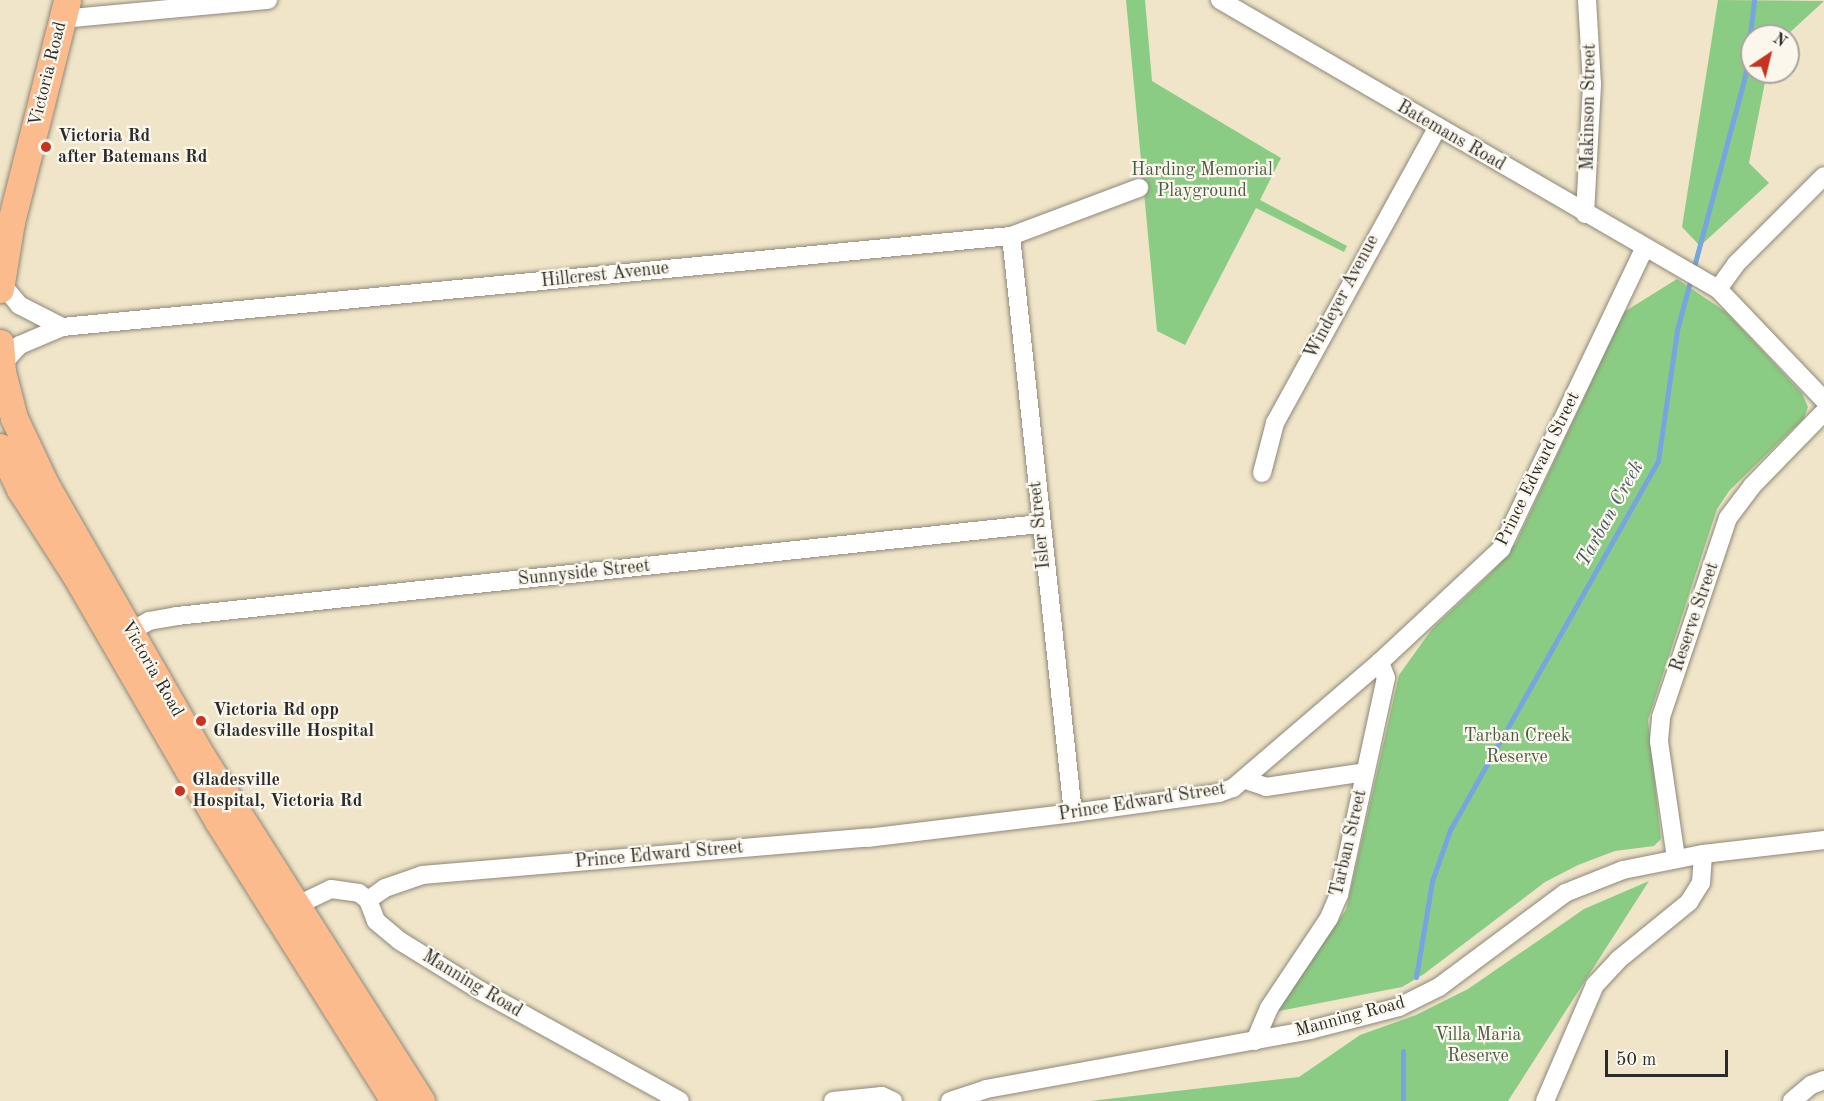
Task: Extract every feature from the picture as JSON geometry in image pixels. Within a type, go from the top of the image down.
[{"type":"highway","name":"Victoria Road","points":[[0,191],[59,6]]},
{"type":"highway","name":"Victoria Road","points":[[0,290],[11,222],[59,6]]},
{"type":"highway","name":"Victoria Road","points":[[1,354],[4,397],[35,466],[202,757],[394,1101]]},
{"type":"highway","name":"Victoria Road","points":[[0,447],[20,489],[286,910],[421,1101]]},
{"type":"street","points":[[59,6],[268,0]]},
{"type":"street","name":"Batemans Road","points":[[1220,0],[1644,249],[1714,287],[1824,400]]},
{"type":"street","name":"Makinson Street","points":[[1585,214],[1592,84],[1587,0]]},
{"type":"street","name":"Windeyer Avenue","points":[[1262,473],[1275,423],[1437,128]]},
{"type":"street","points":[[1714,287],[1824,176]]},
{"type":"street","name":"Hillcrest Avenue","points":[[62,327],[1011,236],[1139,188]]},
{"type":"street","name":"Isler Street","points":[[1011,236],[1039,524],[1073,813]]},
{"type":"street","name":"Prince Edward Street","points":[[368,900],[385,888],[422,875],[867,838],[1219,793],[1246,780],[1380,662],[1502,549],[1644,249]]},
{"type":"street","points":[[0,282],[19,305],[62,327]]},
{"type":"street","points":[[1,354],[62,327]]},
{"type":"street","name":"Reserve Street","points":[[1676,858],[1659,741],[1661,717],[1728,518],[1752,486],[1824,412]]},
{"type":"street","name":"Sunnyside Street","points":[[131,632],[149,621],[169,617],[1039,524]]},
{"type":"street","name":"Tarban Street","points":[[1255,1041],[1269,1008],[1334,909],[1386,678],[1380,662]]},
{"type":"street","points":[[1246,780],[1266,787],[1365,772]]},
{"type":"street","name":"Manning Road","points":[[950,1101],[986,1089],[1255,1041],[1399,1007],[1438,987],[1565,894],[1623,870],[1676,858],[1824,840]]},
{"type":"street","points":[[1545,1101],[1595,985],[1618,960],[1689,902],[1701,883],[1703,854]]},
{"type":"street","points":[[286,910],[331,888],[345,888],[368,900]]},
{"type":"street","name":"Manning Road","points":[[368,900],[376,921],[400,941],[481,991],[680,1101]]},
{"type":"street","points":[[1792,1101],[1811,1085],[1824,1080]]},
{"type":"street","points":[[833,1101],[882,1096],[892,1101]]},
{"type":"green space","name":"Harding Memorial Playground","points":[[1126,0],[1145,0],[1152,81],[1281,158],[1260,200],[1347,246],[1344,252],[1256,208],[1185,345],[1157,331]]},
{"type":"green space","points":[[1718,0],[1824,1],[1799,24],[1740,24],[1740,84],[1765,84],[1749,163],[1769,183],[1700,246],[1682,227]]},
{"type":"green space","name":"Tarban Creek Reserve","points":[[1677,279],[1726,312],[1802,393],[1808,407],[1804,418],[1729,491],[1717,509],[1648,720],[1661,839],[1654,846],[1615,851],[1578,865],[1545,882],[1424,974],[1402,987],[1274,1012],[1346,910],[1399,675],[1432,629],[1490,574],[1516,543],[1624,312]]},
{"type":"green space","name":"Villa Maria Reserve","points":[[1649,881],[1508,1101],[1090,1101],[1299,1077],[1360,1035],[1416,1015],[1468,989],[1584,909]]},
{"type":"waterway","name":"Tarban Creek","points":[[1416,977],[1432,881],[1450,830],[1658,461],[1677,330],[1745,76],[1754,0]]},
{"type":"waterway","name":"Tarban Creek","points":[[1403,1051],[1403,1101]]},
{"type":"place","name":"Victoria Rd after Batemans Rd","points":[[46,147]]},
{"type":"place","name":"Victoria Rd opp Gladesville Hospital","points":[[201,721]]},
{"type":"place","name":"Gladesville Hospital, Victoria Rd","points":[[180,791]]}]
